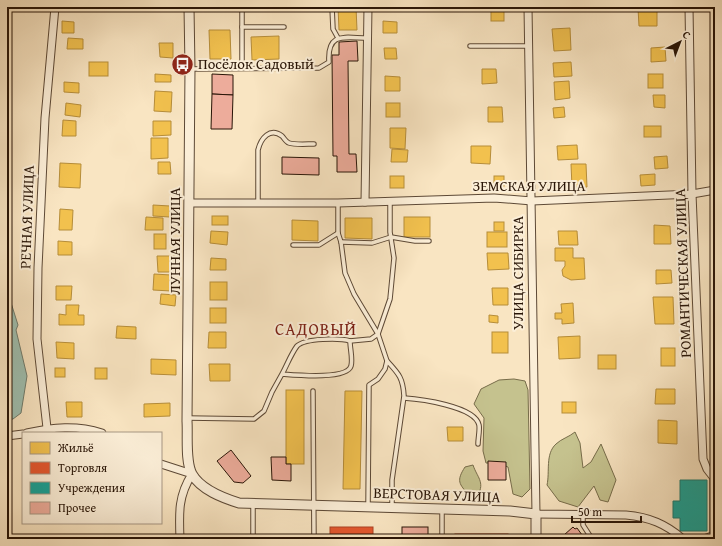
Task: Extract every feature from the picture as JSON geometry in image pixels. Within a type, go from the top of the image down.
[{"type":"street","name":"РЕЧНАЯ УЛИЦА","points":[[47,428],[37,340],[38,268],[45,118],[55,7]]},
{"type":"street","name":"ЛУННАЯ УЛИЦА","points":[[189,7],[190,69],[187,418],[188,459],[192,474]]},
{"type":"street","points":[[365,202],[369,38],[368,7]]},
{"type":"street","name":"УЛИЦА СИБИРКА","points":[[528,7],[536,539]]},
{"type":"street","name":"РОМАНТИЧЕСКАЯ УЛИЦА","points":[[689,7],[692,194],[703,459],[707,469],[715,478],[714,535]]},
{"type":"street","name":"ЗЕМСКАЯ УЛИЦА","points":[[189,203],[338,203],[494,198],[532,201],[692,194],[715,190]]},
{"type":"street","points":[[31,432],[47,428],[75,427],[98,432]]},
{"type":"street","points":[[7,436],[22,434]]},
{"type":"street","points":[[162,464],[192,474],[183,488],[180,501],[180,539]]},
{"type":"street","name":"ВЕРСТОВАЯ УЛИЦА","points":[[192,474],[208,490],[239,503],[510,511],[536,514],[626,515],[652,519],[660,522],[683,539]]},
{"type":"street","points":[[704,539],[714,535]]},
{"type":"lane","points":[[242,7],[242,68]]},
{"type":"lane","points":[[332,7],[332,29],[338,38]]},
{"type":"lane","points":[[242,27],[284,27]]},
{"type":"lane","points":[[190,69],[319,68],[329,62],[328,50],[331,42],[338,38],[369,38]]},
{"type":"lane","points":[[470,46],[529,46]]},
{"type":"lane","points":[[258,204],[258,150],[260,141],[264,136],[271,132],[278,133],[288,143],[314,144]]},
{"type":"lane","points":[[187,418],[254,419],[264,411],[272,392],[297,346],[302,343],[371,339],[378,334],[390,299],[392,284],[394,258],[391,237],[390,201]]},
{"type":"lane","points":[[338,203],[338,233],[341,242],[345,273],[354,294],[378,334],[387,361],[400,375],[404,383],[404,398],[392,480],[392,508]]},
{"type":"lane","points":[[293,245],[319,245],[338,233]]},
{"type":"lane","points":[[341,242],[372,243],[391,237],[415,241],[428,241]]},
{"type":"lane","points":[[282,374],[331,376],[343,374],[351,367],[350,341]]},
{"type":"lane","points":[[368,507],[369,386],[378,379],[385,369],[387,361]]},
{"type":"lane","points":[[313,391],[315,506],[314,539]]},
{"type":"lane","points":[[404,398],[434,401],[450,405],[476,420],[479,425],[478,444]]},
{"type":"lane","points":[[253,503],[253,539]]},
{"type":"lane","points":[[442,509],[442,539]]},
{"type":"lane","points":[[583,514],[583,525],[592,539]]},
{"type":"shaded area","points":[[7,290],[18,325],[16,330],[27,376],[21,413],[13,419],[7,420]]},
{"type":"shaded area","points":[[514,379],[525,381],[528,390],[530,489],[522,497],[513,494],[508,467],[497,463],[486,463],[483,451],[484,418],[474,404],[481,389],[499,380]]},
{"type":"shaded area","points":[[575,432],[580,443],[583,468],[591,462],[601,444],[616,480],[608,502],[600,500],[594,486],[578,507],[559,501],[547,485],[550,453],[558,442]]},
{"type":"shaded area","points":[[473,465],[481,483],[478,495],[469,495],[460,482],[460,476],[465,467]]},
{"type":"building: Жильё","points":[[338,7],[356,7],[357,30],[339,30]]},
{"type":"building: Жильё","points":[[383,7],[398,7],[398,9],[383,9]]},
{"type":"building: Жильё","points":[[638,8],[657,8],[657,26],[639,26]]},
{"type":"building: Жильё","points":[[491,9],[504,9],[504,21],[491,21]]},
{"type":"building: Жильё","points":[[62,21],[74,22],[74,33],[62,33]]},
{"type":"building: Жильё","points":[[383,21],[397,22],[397,33],[383,33]]},
{"type":"building: Жильё","points":[[570,28],[571,50],[554,51],[552,29]]},
{"type":"building: Жильё","points":[[209,30],[230,30],[231,59],[210,59]]},
{"type":"building: Жильё","points":[[279,36],[279,59],[252,60],[251,37]]},
{"type":"building: Жильё","points":[[68,38],[83,39],[83,49],[67,49]]},
{"type":"building: Жильё","points":[[159,43],[173,43],[173,58],[160,57]]},
{"type":"building: Жильё","points":[[665,47],[666,61],[651,62],[651,48]]},
{"type":"building: Жильё","points":[[384,48],[396,48],[397,59],[385,59]]},
{"type":"building: Жильё","points":[[89,62],[108,62],[108,76],[89,76]]},
{"type":"building: Жильё","points":[[571,62],[572,76],[554,77],[553,63]]},
{"type":"building: Жильё","points":[[482,69],[496,69],[497,83],[482,84]]},
{"type":"building: Жильё","points":[[155,74],[171,75],[171,82],[155,82]]},
{"type":"building: Жильё","points":[[648,74],[663,74],[663,88],[648,88]]},
{"type":"building: Жильё","points":[[385,76],[400,77],[400,91],[385,91]]},
{"type":"building: Жильё","points":[[569,81],[570,98],[555,100],[554,82]]},
{"type":"building: Жильё","points":[[64,82],[79,83],[79,93],[64,92]]},
{"type":"building: Жильё","points":[[155,91],[172,92],[171,112],[154,111]]},
{"type":"building: Жильё","points":[[653,95],[665,95],[665,108],[654,107]]},
{"type":"building: Жильё","points":[[66,103],[81,105],[80,117],[65,115]]},
{"type":"building: Жильё","points":[[386,103],[400,103],[400,117],[386,117]]},
{"type":"building: Жильё","points":[[488,107],[502,107],[503,122],[488,122]]},
{"type":"building: Жильё","points":[[564,107],[565,117],[554,118],[553,108]]},
{"type":"building: Жильё","points":[[63,120],[76,121],[76,136],[62,136]]},
{"type":"building: Жильё","points":[[153,121],[171,121],[171,135],[153,136]]},
{"type":"building: Жильё","points":[[644,126],[661,126],[661,137],[644,137]]},
{"type":"building: Жильё","points":[[390,128],[406,128],[405,149],[390,148]]},
{"type":"building: Жильё","points":[[151,138],[168,138],[168,158],[151,159]]},
{"type":"building: Жильё","points":[[577,145],[578,159],[558,160],[557,146]]},
{"type":"building: Жильё","points":[[471,146],[491,146],[490,164],[471,163]]},
{"type":"building: Жильё","points":[[392,149],[408,150],[407,162],[391,162]]},
{"type":"building: Жильё","points":[[667,156],[668,168],[655,169],[654,157]]},
{"type":"building: Жильё","points":[[158,162],[170,162],[171,174],[158,174]]},
{"type":"building: Жильё","points":[[60,163],[81,164],[80,188],[59,187]]},
{"type":"building: Жильё","points":[[571,164],[586,164],[587,187],[572,187]]},
{"type":"building: Жильё","points":[[655,174],[655,185],[641,186],[640,175]]},
{"type":"building: Жильё","points":[[390,176],[404,176],[404,188],[390,188]]},
{"type":"building: Жильё","points":[[494,176],[504,176],[504,186],[494,186]]},
{"type":"building: Жильё","points":[[153,205],[170,206],[170,217],[153,216]]},
{"type":"building: Жильё","points":[[60,209],[73,210],[72,230],[59,230]]},
{"type":"building: Жильё","points":[[212,216],[228,216],[228,225],[212,225]]},
{"type":"building: Жильё","points":[[146,217],[163,218],[163,230],[145,230]]},
{"type":"building: Жильё","points":[[404,217],[430,217],[430,237],[404,237]]},
{"type":"building: Жильё","points":[[345,218],[372,218],[372,239],[345,238]]},
{"type":"building: Жильё","points":[[292,220],[318,221],[318,241],[292,240]]},
{"type":"building: Жильё","points":[[494,222],[504,222],[504,231],[494,231]]},
{"type":"building: Жильё","points":[[654,225],[670,226],[671,244],[654,244]]},
{"type":"building: Жильё","points":[[211,231],[228,232],[227,245],[210,243]]},
{"type":"building: Жильё","points":[[558,231],[577,231],[578,245],[559,245]]},
{"type":"building: Жильё","points":[[487,232],[507,232],[507,247],[487,247]]},
{"type":"building: Жильё","points":[[154,234],[166,234],[166,249],[154,249]]},
{"type":"building: Жильё","points":[[58,241],[72,242],[72,255],[58,255]]},
{"type":"building: Жильё","points":[[555,248],[573,248],[573,258],[584,258],[585,279],[571,280],[563,276],[562,270],[565,266],[565,261],[555,261]]},
{"type":"building: Жильё","points":[[487,253],[508,253],[509,269],[488,270]]},
{"type":"building: Жильё","points":[[157,256],[175,256],[175,272],[158,272]]},
{"type":"building: Жильё","points":[[211,258],[226,259],[226,270],[210,270]]},
{"type":"building: Жильё","points":[[656,270],[671,270],[672,283],[656,284]]},
{"type":"building: Жильё","points":[[154,274],[171,275],[171,291],[153,290]]},
{"type":"building: Жильё","points":[[210,282],[227,282],[227,300],[210,300]]},
{"type":"building: Жильё","points":[[56,286],[72,286],[71,300],[56,300]]},
{"type":"building: Жильё","points":[[492,288],[508,288],[508,305],[493,305]]},
{"type":"building: Жильё","points":[[161,294],[176,295],[175,306],[160,304]]},
{"type":"building: Жильё","points":[[653,297],[673,297],[674,324],[655,324]]},
{"type":"building: Жильё","points":[[573,303],[574,323],[562,324],[562,319],[555,319],[555,313],[562,313],[561,304]]},
{"type":"building: Жильё","points":[[66,305],[79,305],[78,315],[84,315],[84,325],[59,325],[59,314],[66,315]]},
{"type":"building: Жильё","points":[[210,308],[226,308],[226,323],[210,323]]},
{"type":"building: Жильё","points":[[489,315],[498,316],[498,323],[489,322]]},
{"type":"building: Жильё","points":[[117,326],[136,327],[136,339],[116,338]]},
{"type":"building: Жильё","points":[[209,332],[226,332],[226,348],[208,348]]},
{"type":"building: Жильё","points":[[492,332],[508,332],[508,353],[492,353]]},
{"type":"building: Жильё","points":[[580,336],[580,358],[559,359],[558,337]]},
{"type":"building: Жильё","points":[[56,342],[74,343],[74,359],[57,358]]},
{"type":"building: Жильё","points":[[661,348],[675,348],[675,366],[661,366]]},
{"type":"building: Жильё","points":[[598,355],[616,355],[616,369],[598,369]]},
{"type":"building: Жильё","points":[[151,359],[176,360],[176,375],[151,374]]},
{"type":"building: Жильё","points":[[209,364],[230,364],[230,381],[210,381]]},
{"type":"building: Жильё","points":[[55,368],[65,368],[65,377],[55,377]]},
{"type":"building: Жильё","points":[[95,368],[107,368],[107,379],[95,379]]},
{"type":"building: Жильё","points":[[656,389],[675,389],[675,404],[655,404]]},
{"type":"building: Жильё","points":[[286,390],[304,390],[304,464],[286,464]]},
{"type":"building: Жильё","points":[[345,391],[362,391],[360,489],[343,489]]},
{"type":"building: Жильё","points":[[66,402],[82,402],[82,417],[67,417]]},
{"type":"building: Жильё","points":[[562,402],[576,402],[576,413],[562,413]]},
{"type":"building: Жильё","points":[[170,403],[170,416],[144,417],[144,404]]},
{"type":"building: Жильё","points":[[658,420],[677,421],[677,444],[658,443]]},
{"type":"building: Жильё","points":[[447,427],[463,427],[463,441],[448,441]]},
{"type":"building: Торговля","points":[[330,527],[373,527],[373,539],[330,539]]},
{"type":"building: Торговля","points":[[455,534],[508,534],[508,539],[455,539]]},
{"type":"building: Учреждения","points":[[680,480],[707,480],[707,531],[680,531],[680,518],[673,518],[673,501],[680,501]]},
{"type":"building: Прочее","points":[[357,41],[358,61],[348,61],[349,154],[356,154],[357,172],[337,172],[337,156],[333,156],[332,55],[339,55],[339,42]]},
{"type":"building: Прочее","points":[[212,74],[233,75],[233,95],[212,94]]},
{"type":"building: Прочее","points":[[212,94],[233,95],[232,129],[211,129]]},
{"type":"building: Прочее","points":[[282,157],[319,158],[319,175],[282,174]]},
{"type":"building: Прочее","points":[[231,450],[251,476],[243,483],[234,482],[217,461]]},
{"type":"building: Прочее","points":[[271,457],[286,457],[286,464],[291,464],[291,481],[272,480]]},
{"type":"building: Прочее","points":[[488,461],[506,462],[506,480],[488,480]]},
{"type":"building: Прочее","points":[[402,527],[428,527],[428,539],[402,539]]},
{"type":"building: Прочее","points":[[573,527],[575,529],[577,528],[585,539],[568,539],[564,535]]},
{"type":"place","name":"Посёлок Садовый","points":[[183,64]]},
{"type":"district","name":"САДОВЫЙ","points":[[316,329]]}]
